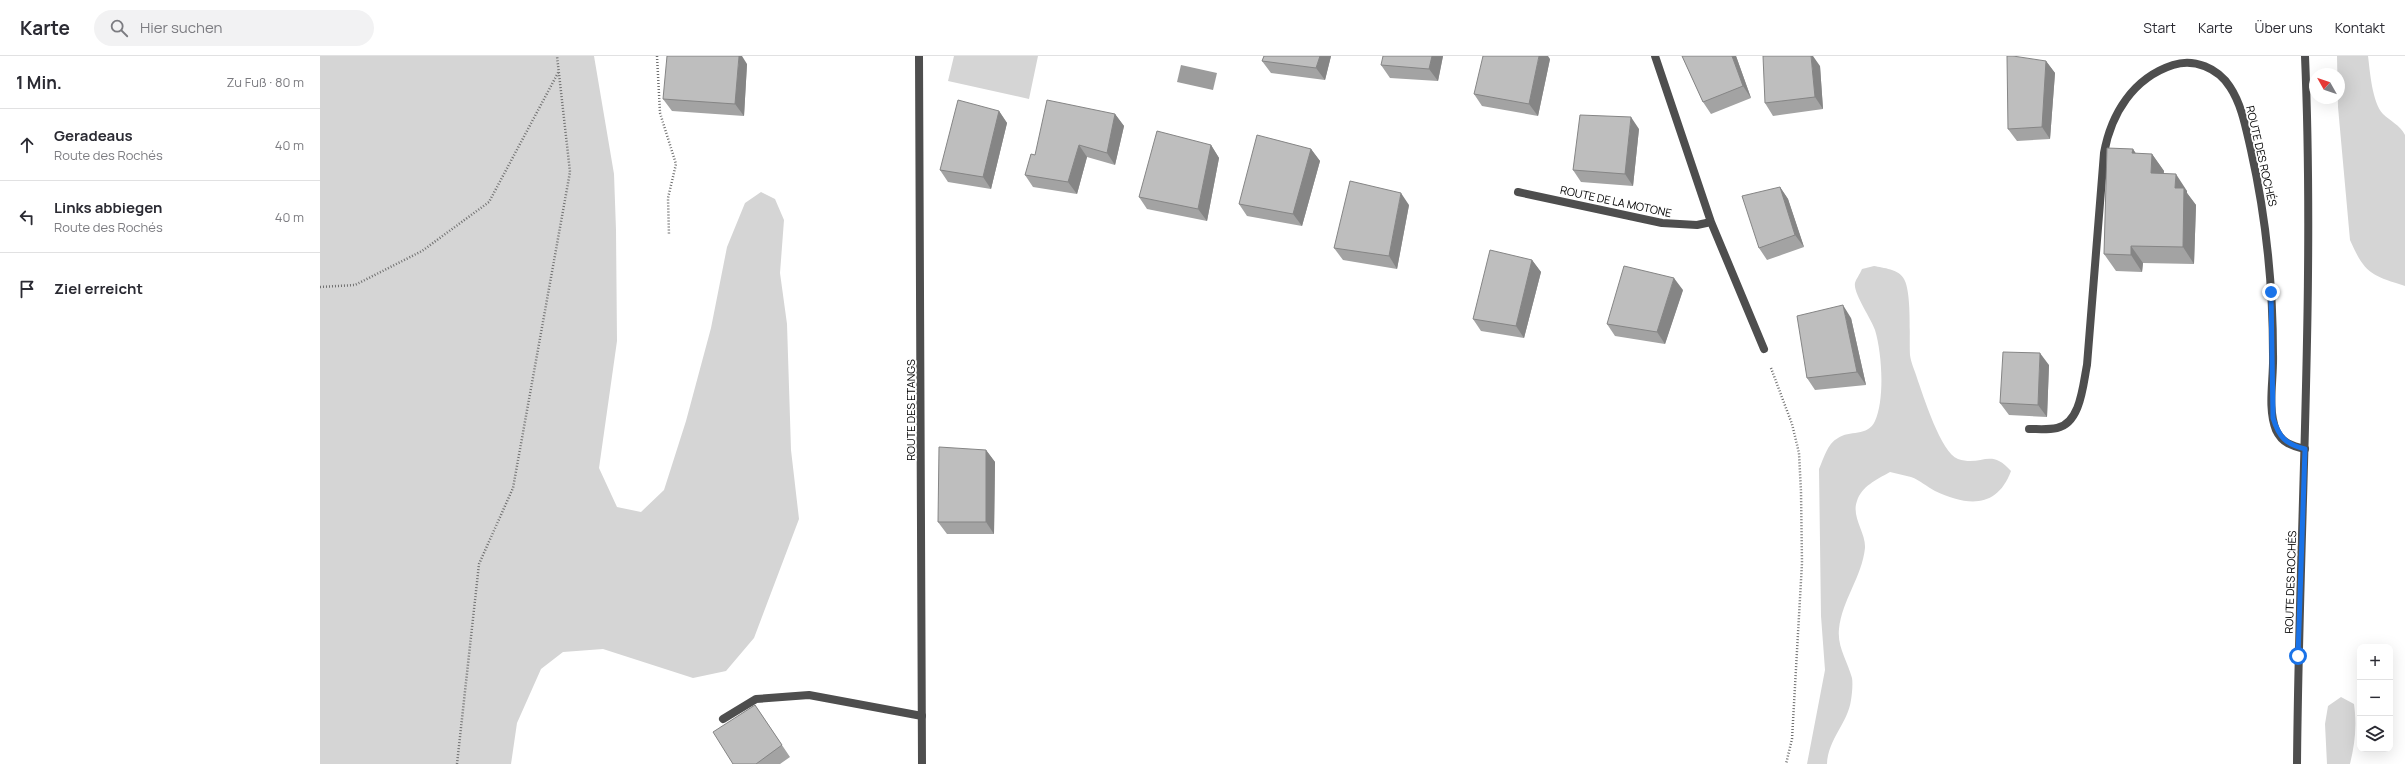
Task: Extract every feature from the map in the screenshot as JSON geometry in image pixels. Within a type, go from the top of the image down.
[{"type":"street","name":"ROUTE DES ETANGS","points":[[919,56],[922,764]]},
{"type":"street","points":[[1655,56],[1711,222],[1764,349]]},
{"type":"street","name":"ROUTE DES ROCHÉS","points":[[2297,764],[2298,656],[2310,261],[2305,56]]},
{"type":"street","name":"ROUTE DES ROCHÉS","points":[[2029,429],[2048,429],[2064,425],[2070,420],[2080,397],[2087,364],[2104,153],[2111,124],[2127,97],[2149,76],[2161,69],[2190,62],[2202,64],[2222,77],[2238,101],[2262,202],[2266,237],[2273,355],[2273,418],[2280,437],[2286,443],[2305,449]]},
{"type":"street","name":"ROUTE DE LA MOTONE","points":[[1518,192],[1662,223],[1697,225],[1711,222]]},
{"type":"street","points":[[723,719],[756,699],[809,695],[922,716]]},
{"type":"path","points":[[457,764],[479,564],[513,488],[570,172],[558,56]]},
{"type":"path","points":[[657,56],[660,113],[676,164],[668,198],[669,235]]},
{"type":"path","points":[[320,287],[355,284],[422,251],[489,202],[559,71]]},
{"type":"path","points":[[1764,349],[1792,424],[1799,453],[1802,563],[1792,739],[1786,764]]},
{"type":"shaded area","points":[[320,56],[594,56],[614,174],[616,230],[617,341],[599,468],[617,507],[641,512],[664,490],[686,421],[711,328],[727,247],[745,203],[761,192],[775,199],[784,220],[780,273],[787,324],[791,450],[799,519],[754,638],[726,671],[693,678],[603,649],[563,652],[541,669],[517,723],[511,764],[320,764]]},
{"type":"shaded area","points":[[954,56],[1038,56],[1029,99],[948,81]]},
{"type":"shaded area","points":[[2337,56],[2368,56],[2372,86],[2379,109],[2400,128],[2405,135],[2405,286],[2384,279],[2370,272],[2360,260],[2350,240],[2338,107],[2338,104],[2345,104],[2345,68],[2337,68]]},
{"type":"shaded area","points":[[1181,65],[1217,73],[1213,90],[1177,82]]},
{"type":"shaded area","points":[[1874,266],[1895,271],[1902,276],[1907,286],[1911,361],[1933,423],[1945,446],[1958,459],[1966,461],[1986,459],[1997,460],[2011,471],[2005,483],[1998,492],[1989,498],[1980,501],[1958,500],[1935,491],[1914,478],[1890,472],[1870,484],[1862,491],[1857,501],[1856,513],[1865,542],[1865,548],[1860,569],[1844,608],[1839,629],[1841,648],[1852,678],[1851,700],[1846,716],[1834,739],[1828,755],[1827,764],[1807,764],[1825,670],[1821,616],[1819,469],[1826,452],[1834,441],[1847,434],[1868,429],[1875,421],[1878,412],[1881,389],[1881,363],[1877,340],[1873,325],[1859,299],[1855,287],[1855,283],[1862,269]]},
{"type":"shaded area","points":[[2341,697],[2354,704],[2355,727],[2352,756],[2350,764],[2327,764],[2325,724],[2328,706]]},
{"type":"building","points":[[667,56],[739,56],[735,104],[663,99]]},
{"type":"building","points":[[1264,56],[1320,56],[1316,68],[1262,61]]},
{"type":"building","points":[[1383,56],[1432,56],[1429,69],[1381,65]]},
{"type":"building","points":[[1483,56],[1539,56],[1529,104],[1474,94]]},
{"type":"building","points":[[1682,56],[1732,56],[1743,86],[1703,102]]},
{"type":"building","points":[[1763,56],[1811,56],[1815,97],[1765,103]]},
{"type":"building","points":[[2007,56],[2046,61],[2042,127],[2008,129]]},
{"type":"building","points":[[958,100],[999,111],[983,177],[940,170]]},
{"type":"building","points":[[1047,100],[1115,114],[1107,153],[1079,145],[1068,182],[1025,175],[1031,154],[1035,155]]},
{"type":"building","points":[[1580,115],[1631,117],[1625,174],[1573,170]]},
{"type":"building","points":[[1157,131],[1211,145],[1198,209],[1139,197]]},
{"type":"building","points":[[1257,135],[1311,149],[1293,214],[1239,204]]},
{"type":"building","points":[[2107,148],[2133,149],[2132,153],[2152,154],[2151,173],[2176,174],[2175,188],[2184,188],[2183,247],[2131,246],[2131,255],[2104,254]]},
{"type":"building","points":[[1350,181],[1401,193],[1389,256],[1334,248]]},
{"type":"building","points":[[1780,187],[1795,235],[1759,248],[1742,196]]},
{"type":"building","points":[[1490,250],[1532,260],[1516,326],[1473,319]]},
{"type":"building","points":[[1624,266],[1674,278],[1657,332],[1607,324]]},
{"type":"building","points":[[1843,305],[1857,372],[1807,378],[1797,316]]},
{"type":"building","points":[[2003,352],[2040,353],[2038,405],[2000,403]]},
{"type":"building","points":[[939,447],[986,450],[986,522],[938,522]]},
{"type":"building","points":[[755,705],[782,745],[756,764],[733,764],[713,732]]},
{"type":"route","points":[[2271,292],[2273,418],[2276,430],[2286,443],[2291,446],[2305,449],[2298,656]]}]
